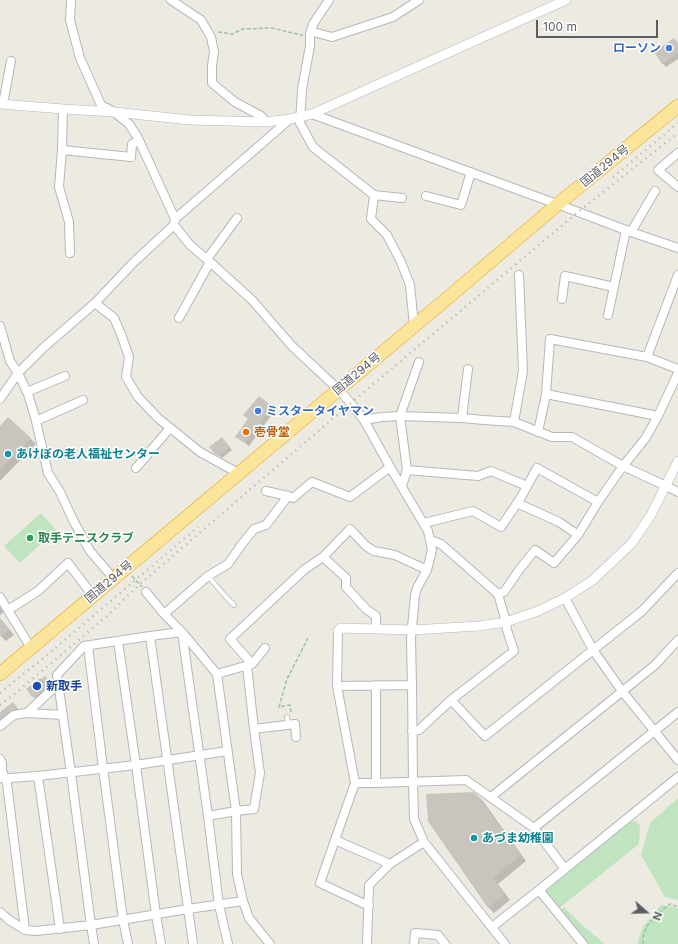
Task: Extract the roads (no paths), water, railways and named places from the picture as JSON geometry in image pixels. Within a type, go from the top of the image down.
[{"type":"highway","name":"国道294号","points":[[0,674],[558,204],[678,106]]},
{"type":"street","points":[[71,0],[70,20],[80,58],[101,105],[114,112],[129,124],[139,141],[175,222],[190,245],[252,300],[292,346],[348,400],[364,420],[428,531],[432,550],[427,570],[417,588],[415,595],[411,639],[414,819],[424,842],[505,944]]},
{"type":"street","points":[[171,0],[201,20],[211,37],[214,52],[212,83],[235,102],[261,116],[266,122]]},
{"type":"street","points":[[329,0],[313,24],[310,34],[310,46],[302,89],[300,123],[313,147],[374,195],[402,198]]},
{"type":"street","points":[[310,34],[313,32],[332,37],[393,17],[419,0]]},
{"type":"street","points":[[11,61],[2,104],[114,112],[190,120],[266,122],[312,114],[566,0]]},
{"type":"street","points":[[63,109],[59,187],[69,222],[70,252]]},
{"type":"street","points":[[312,114],[628,231],[678,248]]},
{"type":"street","points":[[0,399],[18,373],[42,349],[95,303],[175,222],[290,119]]},
{"type":"street","points":[[62,150],[131,157],[132,144],[139,141]]},
{"type":"street","points":[[678,153],[658,170],[678,187]]},
{"type":"street","points":[[426,196],[460,205],[471,172]]},
{"type":"street","points":[[608,315],[628,231],[655,191]]},
{"type":"street","points":[[374,195],[371,219],[387,236],[401,262],[410,285],[414,326]]},
{"type":"street","points":[[179,318],[209,261],[237,218]]},
{"type":"street","points":[[514,422],[523,371],[519,275]]},
{"type":"street","points":[[647,357],[678,275]]},
{"type":"street","points":[[562,299],[565,276],[614,287]]},
{"type":"street","points":[[95,303],[114,318],[129,357],[126,377],[138,397],[158,418],[200,452],[238,473]]},
{"type":"street","points":[[0,326],[10,361],[18,373],[27,392],[36,421],[48,473],[60,492],[90,551],[114,579]]},
{"type":"street","points":[[538,432],[546,394],[550,339],[647,357],[678,368]]},
{"type":"street","points":[[402,486],[407,470],[400,416],[419,362]]},
{"type":"street","points":[[462,418],[468,369]]},
{"type":"street","points":[[498,594],[504,592],[535,550],[554,563],[578,534],[622,466],[645,440],[678,373]]},
{"type":"street","points":[[27,392],[65,376]]},
{"type":"street","points":[[546,394],[658,416]]},
{"type":"street","points":[[36,421],[83,400]]},
{"type":"street","points":[[364,420],[382,416],[400,416],[462,418],[514,422],[552,438],[572,437],[622,466],[678,492]]},
{"type":"street","points":[[136,468],[170,428]]},
{"type":"street","points":[[369,906],[320,884],[355,783],[337,686],[338,631],[341,628],[412,630],[479,626],[506,622],[538,611],[565,598],[593,580],[632,543],[651,515],[678,461]]},
{"type":"street","points":[[266,491],[293,498],[312,482],[350,496],[390,467]]},
{"type":"street","points":[[424,523],[473,511],[501,527],[537,468],[598,502]]},
{"type":"street","points":[[407,470],[478,476],[491,471],[527,486]]},
{"type":"street","points":[[164,614],[208,576],[228,564],[254,529],[266,525],[288,496]]},
{"type":"street","points":[[517,502],[559,522],[578,534]]},
{"type":"street","points":[[208,816],[254,809],[260,773],[254,729],[249,665],[230,639],[305,569],[323,557],[350,529],[366,546],[374,551],[395,555],[427,570]]},
{"type":"street","points":[[412,731],[419,730],[451,700],[514,651],[498,594],[441,544],[430,541]]},
{"type":"street","points":[[323,557],[346,578],[346,587],[366,609],[376,616],[376,629]]},
{"type":"street","points":[[8,610],[38,591],[68,563],[93,596]]},
{"type":"street","points":[[451,700],[485,736],[642,611],[678,573]]},
{"type":"street","points":[[146,592],[217,674],[236,811],[237,874],[243,901],[249,918],[270,944]]},
{"type":"street","points":[[0,597],[31,648]]},
{"type":"street","points":[[565,598],[593,650],[622,691],[678,760]]},
{"type":"street","points":[[94,944],[57,675],[84,646],[182,632]]},
{"type":"street","points":[[182,632],[208,816],[218,905],[229,942]]},
{"type":"street","points":[[150,636],[193,944]]},
{"type":"street","points":[[491,797],[655,665],[678,640]]},
{"type":"street","points":[[118,641],[161,944]]},
{"type":"street","points":[[88,646],[123,920],[128,944]]},
{"type":"street","points":[[217,674],[249,665],[265,648]]},
{"type":"street","points":[[27,713],[58,684]]},
{"type":"street","points":[[337,686],[412,684]]},
{"type":"street","points":[[376,685],[376,783]]},
{"type":"street","points":[[534,828],[678,712]]},
{"type":"street","points":[[0,726],[14,714],[27,713],[63,715]]},
{"type":"street","points":[[254,729],[289,719],[295,724],[296,737]]},
{"type":"street","points":[[2,778],[38,776],[136,765],[227,751]]},
{"type":"street","points":[[0,759],[2,763],[2,778],[7,783],[25,930]]},
{"type":"street","points":[[38,776],[60,929]]},
{"type":"street","points":[[492,927],[678,777]]},
{"type":"street","points":[[355,783],[466,780],[534,828],[565,869]]},
{"type":"street","points":[[335,840],[390,864]]},
{"type":"street","points":[[367,944],[369,885],[390,864],[424,842]]},
{"type":"street","points":[[539,890],[584,944]]},
{"type":"street","points":[[0,912],[8,920],[25,930],[36,932],[91,925],[243,901]]},
{"type":"street","points":[[414,944],[415,933],[438,935],[445,944]]},
{"type":"lane","points":[[208,576],[234,605]]},
{"type":"railway","points":[[613,177],[678,123]]},
{"type":"railway","points":[[0,705],[107,616],[140,584],[351,403],[578,212],[678,133]]},
{"type":"railway","points":[[0,693],[198,527]]},
{"type":"place","name":"ローソン","points":[[669,48]]},
{"type":"place","name":"ミスタータイヤマン","points":[[258,411]]},
{"type":"place","name":"壱骨堂","points":[[246,432]]},
{"type":"place","name":"あけぼの老人福祉センター","points":[[8,454]]},
{"type":"place","name":"取手テニスクラブ","points":[[30,538]]},
{"type":"place","name":"新取手","points":[[37,686]]},
{"type":"place","name":"あづま幼稚園","points":[[474,838]]}]
